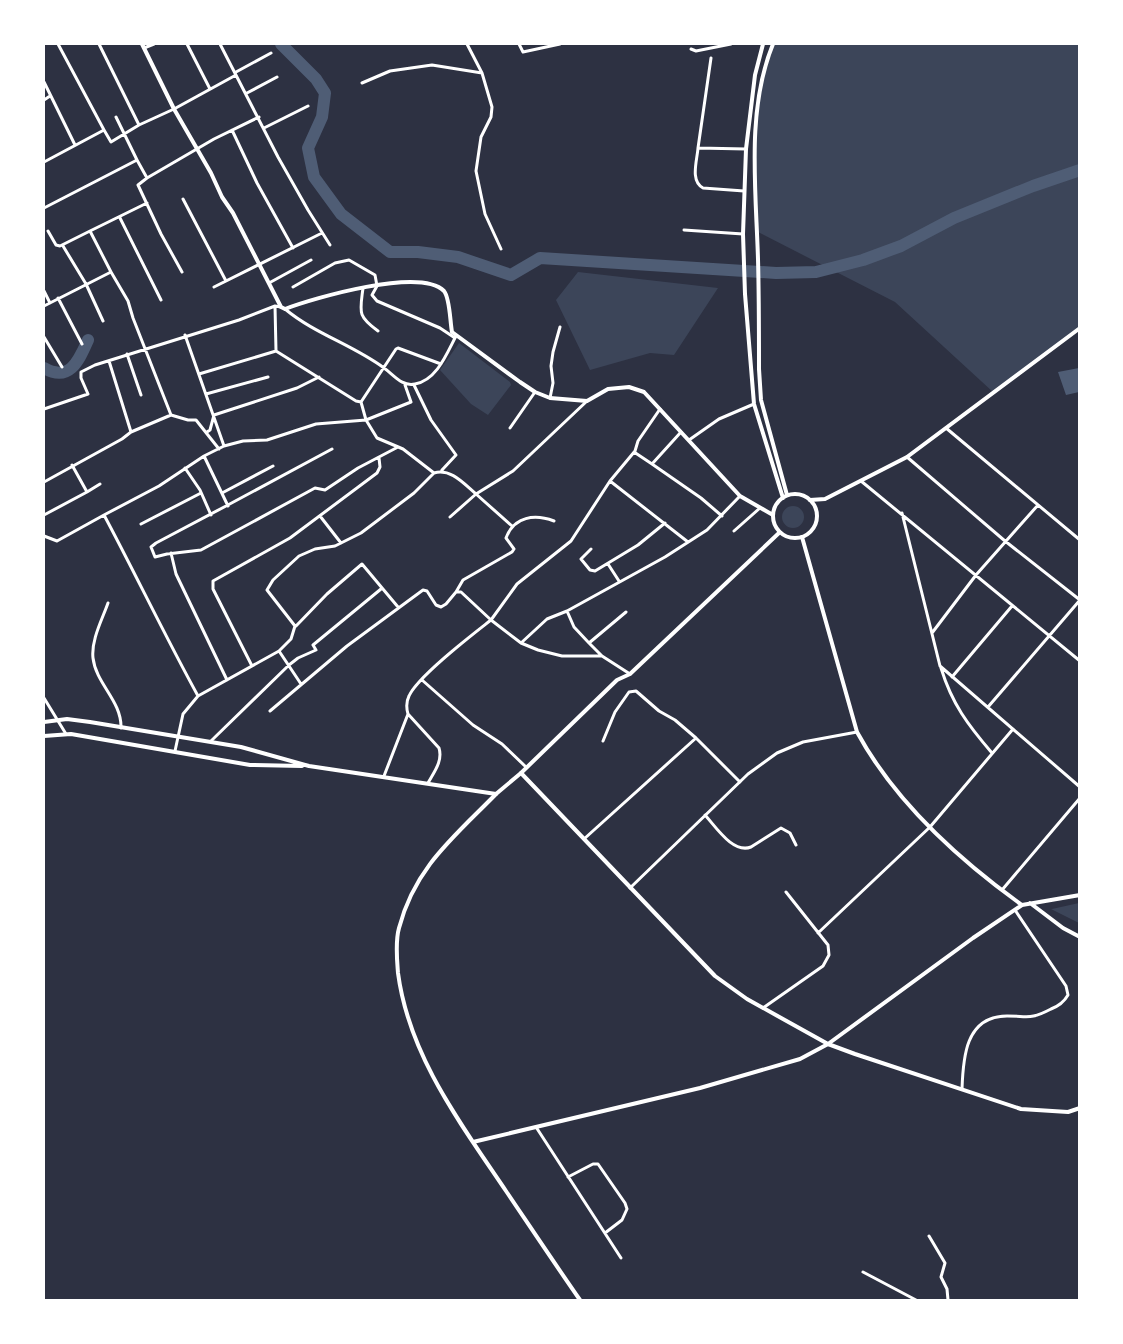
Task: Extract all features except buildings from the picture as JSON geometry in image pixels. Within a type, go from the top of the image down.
[{"type":"street","points":[[58,44],[111,142],[271,54]]},
{"type":"street","points":[[99,44],[139,125]]},
{"type":"street","points":[[154,44],[143,46],[174,109],[283,308]]},
{"type":"street","points":[[187,44],[210,89]]},
{"type":"street","points":[[220,44],[293,184],[330,245]]},
{"type":"street","points":[[467,44],[482,73],[492,107],[491,117],[481,136],[476,171],[485,214],[501,249]]},
{"type":"street","points":[[519,44],[524,52],[560,44]]},
{"type":"street","points":[[691,49],[696,51],[731,44]]},
{"type":"street","points":[[763,44],[755,75],[746,148],[743,234],[745,294],[754,404],[785,497]]},
{"type":"street","points":[[773,44],[768,56],[758,106],[755,149],[761,400],[785,497]]},
{"type":"street","points":[[711,58],[695,180],[697,185],[703,188],[744,191]]},
{"type":"street","points":[[362,83],[390,71],[432,65],[482,73]]},
{"type":"street","points":[[247,93],[277,77]]},
{"type":"street","points":[[44,82],[75,145]]},
{"type":"street","points":[[44,99],[50,96]]},
{"type":"street","points":[[264,128],[308,106]]},
{"type":"street","points":[[116,117],[147,178]]},
{"type":"street","points":[[183,272],[161,234],[138,185],[197,149],[259,117]]},
{"type":"street","points":[[44,160],[104,130]]},
{"type":"street","points":[[232,130],[292,248]]},
{"type":"street","points":[[698,148],[746,148]]},
{"type":"street","points":[[44,208],[137,160]]},
{"type":"street","points":[[183,199],[226,281]]},
{"type":"street","points":[[48,231],[56,245],[63,246],[147,203]]},
{"type":"street","points":[[120,218],[161,300]]},
{"type":"street","points":[[684,230],[743,234]]},
{"type":"street","points":[[90,231],[132,309],[144,349],[171,415]]},
{"type":"street","points":[[214,287],[322,233]]},
{"type":"street","points":[[63,246],[86,284],[103,321]]},
{"type":"street","points":[[269,283],[311,260]]},
{"type":"street","points":[[293,287],[335,263],[349,260],[373,273],[377,286],[373,292],[373,298],[381,304],[441,328],[535,392],[550,398],[587,401]]},
{"type":"street","points":[[44,306],[111,272]]},
{"type":"street","points":[[283,308],[363,286],[409,282],[436,286],[448,299],[449,321],[456,337]]},
{"type":"street","points":[[363,286],[361,317],[378,331]]},
{"type":"street","points":[[44,291],[50,303]]},
{"type":"street","points":[[58,298],[82,344]]},
{"type":"street","points":[[275,306],[276,351]]},
{"type":"street","points":[[44,409],[88,394],[81,378],[81,372],[95,365],[239,320],[275,306],[283,308],[316,331],[346,345],[383,367],[405,385],[411,402],[366,420],[316,424],[267,440],[243,441],[224,446],[204,456],[159,486],[57,541],[44,536]]},
{"type":"street","points":[[550,398],[553,383],[551,366],[560,327]]},
{"type":"street","points":[[810,500],[825,499],[907,457],[1080,328]]},
{"type":"street","points":[[185,335],[224,446]]},
{"type":"street","points":[[405,385],[414,385],[430,377],[441,364],[456,337]]},
{"type":"street","points":[[44,338],[62,367]]},
{"type":"street","points":[[435,473],[398,447],[376,438],[366,420],[361,402],[398,348],[441,364]]},
{"type":"street","points":[[199,374],[276,351],[361,402]]},
{"type":"street","points":[[127,354],[141,395]]},
{"type":"street","points":[[109,360],[131,432]]},
{"type":"street","points":[[206,394],[268,376]]},
{"type":"street","points":[[214,415],[297,388],[319,377]]},
{"type":"street","points":[[296,626],[267,590],[268,587],[299,556],[315,549],[335,546],[361,533],[405,500],[435,473],[441,471],[456,455],[431,420],[414,385]]},
{"type":"street","points":[[450,517],[476,494],[513,471],[587,401],[608,389],[629,387],[644,392],[740,496],[773,515]]},
{"type":"street","points":[[510,428],[535,392]]},
{"type":"street","points":[[689,440],[719,419],[754,404]]},
{"type":"street","points":[[428,784],[441,754],[439,748],[408,714],[406,706],[409,694],[491,620],[517,584],[571,541],[610,481],[634,452],[638,441],[660,409]]},
{"type":"street","points":[[44,482],[122,440],[131,432],[171,415],[196,420],[219,449]]},
{"type":"street","points":[[207,433],[214,415]]},
{"type":"street","points":[[946,428],[1080,540]]},
{"type":"street","points":[[652,464],[682,431]]},
{"type":"street","points":[[332,449],[156,543],[152,547],[155,557],[201,550],[315,488],[325,490],[358,468],[398,447]]},
{"type":"street","points":[[634,452],[710,505],[722,516]]},
{"type":"street","points":[[204,456],[228,506]]},
{"type":"street","points":[[252,666],[213,589],[213,581],[290,538],[320,516],[377,473],[380,467],[378,457]]},
{"type":"street","points":[[907,457],[1005,541],[1080,600],[988,707]]},
{"type":"street","points":[[72,465],[87,492]]},
{"type":"street","points":[[222,493],[273,466]]},
{"type":"street","points":[[185,468],[201,493],[211,515]]},
{"type":"street","points":[[441,471],[450,473],[512,526]]},
{"type":"street","points":[[610,481],[688,542]]},
{"type":"street","points":[[861,481],[1080,661]]},
{"type":"street","points":[[44,515],[100,484]]},
{"type":"street","points":[[141,524],[201,493]]},
{"type":"street","points":[[802,495],[810,500],[817,513],[816,523],[810,532],[802,537],[792,538],[780,532],[774,523],[773,515],[776,505],[785,497],[802,495]]},
{"type":"street","points":[[520,643],[547,619],[567,611],[665,557],[707,530],[740,496]]},
{"type":"street","points":[[932,633],[976,575],[1038,505]]},
{"type":"street","points":[[734,531],[760,508]]},
{"type":"street","points":[[902,513],[948,690],[965,722],[992,753]]},
{"type":"street","points":[[104,515],[163,633],[198,696]]},
{"type":"street","points":[[320,516],[340,543]]},
{"type":"street","points":[[270,711],[398,607],[425,590],[436,605],[441,607],[446,604],[463,580],[512,552],[514,549],[507,538],[512,526],[526,518],[542,517],[554,521]]},
{"type":"street","points":[[591,549],[581,559],[590,570],[595,571],[638,545],[665,523]]},
{"type":"street","points":[[580,1300],[473,1142],[429,1072],[416,1042],[401,996],[397,961],[398,930],[422,873],[436,855],[496,794],[521,773],[617,680],[630,674],[780,532]]},
{"type":"street","points":[[802,537],[857,732],[898,794],[930,827],[1022,905]]},
{"type":"street","points":[[171,553],[176,574],[227,680]]},
{"type":"street","points":[[175,751],[183,714],[198,696],[279,651],[291,639],[296,626],[327,594],[362,564],[398,607]]},
{"type":"street","points":[[608,564],[619,581]]},
{"type":"street","points":[[210,742],[289,665],[316,650],[313,645],[381,589]]},
{"type":"street","points":[[456,592],[464,594],[520,643],[556,655],[602,656]]},
{"type":"street","points":[[108,603],[94,644],[93,657],[99,674],[117,707],[121,728]]},
{"type":"street","points":[[952,677],[1012,606]]},
{"type":"street","points":[[567,611],[574,627],[602,656],[630,674]]},
{"type":"street","points":[[590,643],[626,612]]},
{"type":"street","points":[[279,651],[301,684]]},
{"type":"street","points":[[940,666],[1080,786]]},
{"type":"street","points":[[422,680],[473,725],[502,744],[526,767]]},
{"type":"street","points":[[603,741],[615,711],[628,692],[633,690],[640,693],[659,711],[675,720],[696,738],[740,782]]},
{"type":"street","points":[[44,698],[66,734]]},
{"type":"street","points":[[384,776],[408,714]]},
{"type":"street","points":[[44,722],[67,718],[178,736],[241,747],[309,766]]},
{"type":"street","points":[[818,933],[930,827],[1013,729]]},
{"type":"street","points":[[630,888],[740,782],[777,753],[803,742],[857,732]]},
{"type":"street","points":[[44,736],[66,734],[107,739],[250,765],[309,766],[496,794]]},
{"type":"street","points":[[584,839],[696,738]]},
{"type":"street","points":[[521,773],[715,976],[763,1008],[828,1044],[1021,1109],[1068,1112],[1080,1108]]},
{"type":"street","points":[[1002,890],[1080,798]]},
{"type":"street","points":[[705,815],[725,838],[740,848],[752,847],[781,828],[790,833],[796,845]]},
{"type":"street","points":[[763,1008],[823,966],[830,955],[830,951],[818,933],[786,892]]},
{"type":"street","points":[[473,1142],[700,1088],[788,1064],[828,1044],[1022,905],[1080,895]]},
{"type":"street","points":[[1030,903],[1080,937]]},
{"type":"street","points":[[962,1089],[963,1058],[966,1046],[984,1022],[1007,1016],[1031,1018],[1058,1006],[1068,994],[1066,986],[1015,910]]},
{"type":"street","points":[[536,1127],[621,1258]]},
{"type":"street","points":[[568,1178],[598,1164],[625,1203],[626,1214],[605,1233]]},
{"type":"street","points":[[929,1236],[945,1263],[941,1277],[947,1289],[948,1300]]},
{"type":"street","points":[[863,1272],[916,1300]]},
{"type":"shaded area","points":[[773,44],[1079,44],[1079,328],[993,392],[895,302],[756,231],[755,136],[757,113],[765,66]]},
{"type":"shaded area","points":[[578,272],[718,288],[674,355],[650,353],[590,370],[556,300]]},
{"type":"shaded area","points":[[459,343],[510,382],[511,385],[488,415],[471,404],[440,370]]},
{"type":"shaded area","points":[[1079,368],[1079,392],[1066,395],[1058,372]]},
{"type":"shaded area","points":[[793,506],[801,509],[804,517],[801,525],[793,528],[785,525],[782,517],[785,509]]},
{"type":"shaded area","points":[[1079,903],[1079,923],[1051,909],[1052,909]]},
{"type":"waterway","points":[[281,44],[316,79],[325,93],[322,117],[308,148],[314,177],[341,214],[390,252],[418,252],[458,257],[511,275],[540,258],[776,273],[816,272],[863,260],[901,246],[954,218],[1080,170]]},
{"type":"waterway","points":[[44,368],[53,372],[67,371],[77,362],[88,340]]}]
